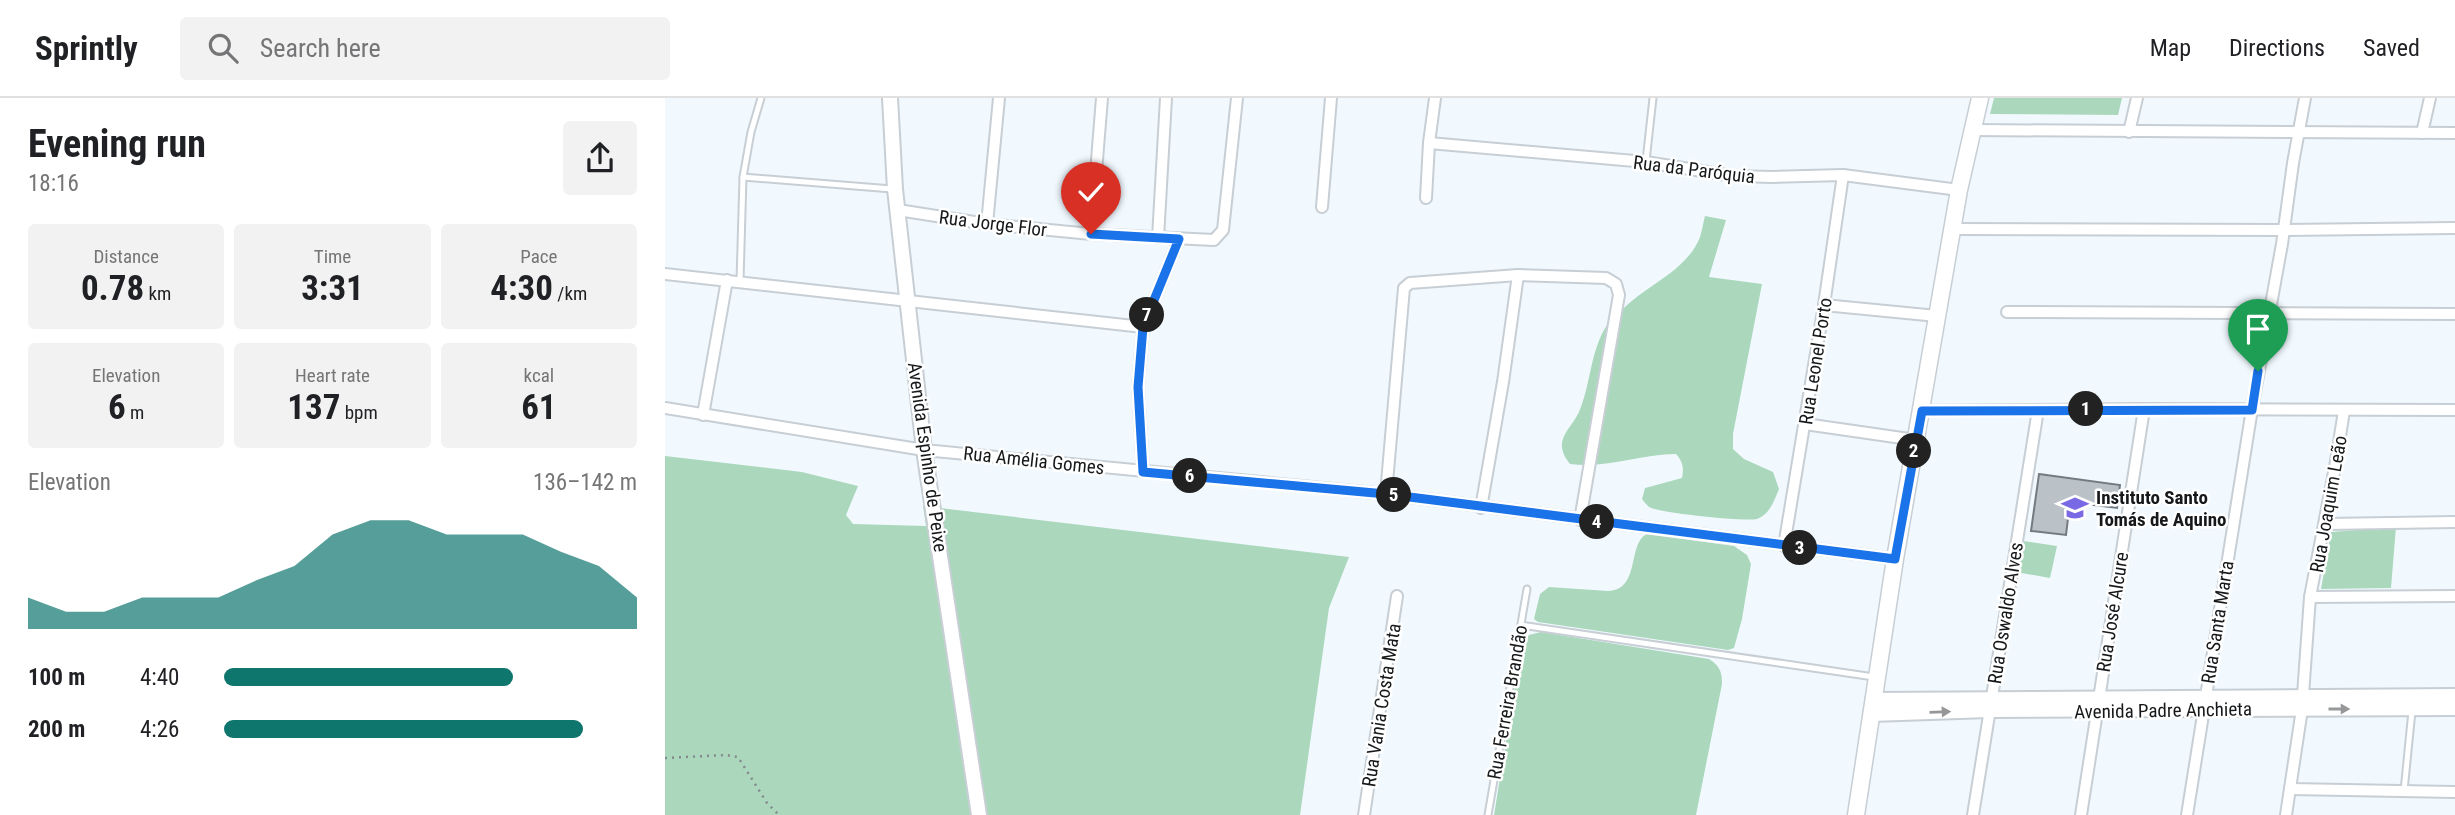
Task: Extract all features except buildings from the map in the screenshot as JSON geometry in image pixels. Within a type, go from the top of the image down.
[{"type":"main road","points":[[1856,815],[1895,559],[1937,316],[1959,190],[1980,98]]},
{"type":"street","name":"Avenida Espinho de Peixe","points":[[890,98],[895,190],[924,450],[979,815]]},
{"type":"street","points":[[988,224],[999,98]]},
{"type":"street","points":[[1091,234],[1102,98]]},
{"type":"street","points":[[1158,238],[1166,98]]},
{"type":"street","name":"Rua Jorge Flor","points":[[898,210],[988,224],[1091,234],[1214,240],[1223,230],[1237,98]]},
{"type":"street","points":[[1322,207],[1331,98]]},
{"type":"street","points":[[1426,198],[1435,98]]},
{"type":"street","points":[[2129,132],[2137,98]]},
{"type":"street","name":"Rua Santa Marta","points":[[2187,815],[2305,98]]},
{"type":"street","points":[[2422,133],[2430,98]]},
{"type":"street","points":[[1972,130],[2455,133]]},
{"type":"street","name":"Rua da Paróquia","points":[[1429,143],[1646,162],[1753,177],[1843,175],[1959,190]]},
{"type":"street","name":"Rua Leonel Porto","points":[[1784,546],[1843,175]]},
{"type":"street","points":[[1953,229],[2455,228]]},
{"type":"street","points":[[1143,472],[1138,387],[1143,327],[1179,239]]},
{"type":"street","points":[[665,274],[1143,327]]},
{"type":"street","points":[[1386,494],[1404,288],[1411,283],[1518,275],[1606,278],[1616,284],[1619,295],[1580,520]]},
{"type":"street","points":[[1481,508],[1518,275]]},
{"type":"street","points":[[703,415],[727,280]]},
{"type":"street","points":[[1824,305],[1937,316]]},
{"type":"street","points":[[2007,312],[2455,314]]},
{"type":"street","name":"Rua Amélia Gomes","points":[[665,408],[924,450],[1386,494],[1895,559]]},
{"type":"street","name":"Rua José Alcure","points":[[2081,815],[2144,409]]},
{"type":"street","name":"Rua Oswaldo Alves","points":[[1973,815],[2038,410]]},
{"type":"street","points":[[1922,411],[2455,410]]},
{"type":"street","name":"Rua Joaquim Leão","points":[[2286,815],[2303,702],[2310,597],[2344,411]]},
{"type":"street","points":[[1805,424],[1916,440]]},
{"type":"street","points":[[2325,524],[2455,522]]},
{"type":"street","name":"Rua Vania Costa Mata","points":[[1364,815],[1397,596]]},
{"type":"street","points":[[2310,597],[2455,596]]},
{"type":"street","name":"Avenida Padre Anchieta","points":[[2413,703],[2455,696]]},
{"type":"street","name":"Avenida Padre Anchieta","points":[[1872,707],[2303,702],[2413,703],[2455,708]]},
{"type":"street","points":[[2290,789],[2455,792]]},
{"type":"lane","points":[[740,281],[743,177],[751,132],[761,98]]},
{"type":"lane","points":[[1646,162],[1653,98]]},
{"type":"lane","points":[[743,177],[895,190]]},
{"type":"lane","name":"Rua Ferreira Brandão","points":[[1488,815],[1527,589]]},
{"type":"lane","points":[[1521,625],[1877,678]]},
{"type":"lane","points":[[2404,791],[2413,703]]},
{"type":"path","points":[[665,758],[726,755],[738,757],[767,803],[779,815]]},
{"type":"green space","points":[[1994,98],[2122,98],[2118,115],[1990,114]]},
{"type":"green space","points":[[1705,216],[1726,220],[1709,277],[1762,284],[1733,434],[1733,449],[1744,459],[1773,472],[1779,489],[1768,510],[1757,519],[1703,516],[1649,507],[1642,499],[1645,488],[1682,478],[1682,465],[1676,454],[1583,465],[1570,464],[1562,448],[1564,436],[1579,412],[1597,346],[1608,323],[1686,259],[1700,237]]},
{"type":"green space","points":[[665,456],[802,472],[858,486],[846,515],[853,524],[926,526],[923,506],[1349,557],[1329,608],[1300,815],[665,815]]},
{"type":"green space","points":[[2396,527],[2391,588],[2321,589],[2331,532]]},
{"type":"green space","points":[[1647,534],[1734,546],[1747,555],[1751,564],[1734,648],[1728,650],[1538,622],[1534,619],[1540,594],[1549,587],[1608,591],[1618,589],[1630,575],[1637,547]]},
{"type":"green space","points":[[2023,541],[2057,546],[2050,578],[2016,572]]},
{"type":"green space","points":[[1541,632],[1709,659],[1718,667],[1722,684],[1696,815],[1494,815],[1522,642],[1529,635]]},
{"type":"place","name":"Instituto Santo Tomás de Aquino","points":[[2075,508]]},
{"type":"route","points":[[1091,234],[1179,239],[1143,327],[1138,387],[1143,472],[1386,494],[1895,559],[1922,411],[2252,410],[2258,371]]}]
